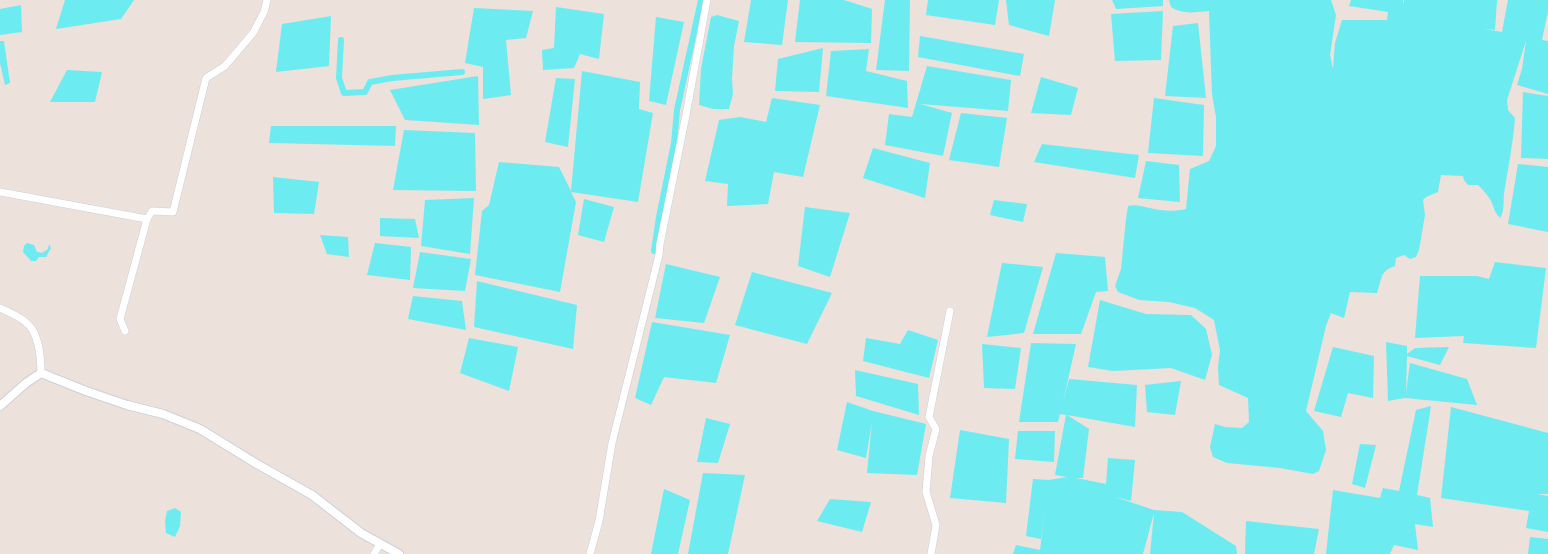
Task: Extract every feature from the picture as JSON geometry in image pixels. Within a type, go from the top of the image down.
[{"type":"street","points":[[125,331],[120,319],[147,219],[152,211],[173,212],[206,78],[225,66],[253,33],[264,12],[267,0]]},
{"type":"street","points":[[590,554],[599,521],[612,442],[659,255],[707,0]]},
{"type":"street","points":[[0,192],[147,219]]},
{"type":"street","points":[[0,308],[19,318],[31,328],[37,343],[41,373]]},
{"type":"street","points":[[932,554],[936,525],[926,492],[930,456],[936,429],[929,417],[950,311]]},
{"type":"street","points":[[0,406],[26,383],[41,373]]},
{"type":"street","points":[[41,373],[86,391],[127,405],[163,414],[200,429],[257,464],[312,495],[361,533],[399,554]]},
{"type":"street","points":[[374,554],[380,544]]},
{"type":"water","points":[[65,0],[134,0],[121,19],[56,29]]},
{"type":"water","points":[[751,0],[788,0],[782,45],[744,42]]},
{"type":"water","points":[[800,0],[844,0],[872,9],[871,43],[795,42]]},
{"type":"water","points":[[885,0],[910,0],[909,71],[876,70]]},
{"type":"water","points":[[928,0],[999,0],[995,25],[926,15]]},
{"type":"water","points":[[1006,0],[1055,0],[1049,36],[1009,25]]},
{"type":"water","points":[[1112,0],[1163,0],[1163,6],[1116,9]]},
{"type":"water","points":[[1169,0],[1331,0],[1336,15],[1330,55],[1333,69],[1335,43],[1342,20],[1387,20],[1388,12],[1349,6],[1351,0],[1403,0],[1403,5],[1404,0],[1497,0],[1495,30],[1484,29],[1502,32],[1508,0],[1548,0],[1548,11],[1542,40],[1548,41],[1548,94],[1517,85],[1522,69],[1526,41],[1507,100],[1508,110],[1515,118],[1503,209],[1500,218],[1491,201],[1478,185],[1468,185],[1463,176],[1441,175],[1438,192],[1426,197],[1423,200],[1425,215],[1419,250],[1416,257],[1410,259],[1404,255],[1396,258],[1395,266],[1387,270],[1382,276],[1377,293],[1350,292],[1344,318],[1331,313],[1326,326],[1306,411],[1323,431],[1326,450],[1319,471],[1313,474],[1280,468],[1227,463],[1213,457],[1210,447],[1215,424],[1225,427],[1242,428],[1249,422],[1248,398],[1219,385],[1218,367],[1220,350],[1214,320],[1195,308],[1169,302],[1139,300],[1118,292],[1115,286],[1121,269],[1128,206],[1137,205],[1168,211],[1186,209],[1190,169],[1209,161],[1216,146],[1216,117],[1212,95],[1209,11],[1190,12],[1176,10],[1171,7]]},
{"type":"water","points":[[21,5],[22,32],[0,35],[0,9]]},
{"type":"water","points":[[556,7],[604,14],[599,59],[580,54],[574,68],[543,70],[542,50],[554,48]]},
{"type":"water","points":[[474,8],[533,11],[526,38],[506,40],[511,95],[483,99],[483,67],[465,63]]},
{"type":"water","points":[[1163,11],[1161,60],[1115,61],[1111,14]]},
{"type":"water","points":[[717,15],[739,21],[734,46],[732,78],[733,94],[729,109],[713,109],[699,105],[701,69],[711,17]]},
{"type":"water","points":[[331,16],[329,66],[276,72],[282,24]]},
{"type":"water","points":[[656,17],[684,22],[666,105],[649,101]]},
{"type":"water","points":[[1198,23],[1206,98],[1165,96],[1173,26]]},
{"type":"water","points":[[920,36],[1024,54],[1020,76],[918,57]]},
{"type":"water","points":[[0,41],[4,41],[10,83],[5,85],[0,63]]},
{"type":"water","points":[[823,48],[819,92],[775,91],[778,59]]},
{"type":"water","points":[[869,49],[866,71],[907,81],[908,108],[826,96],[831,51]]},
{"type":"water","points":[[927,66],[1011,80],[1008,111],[920,104],[952,113],[943,156],[885,145],[889,114],[912,117]]},
{"type":"water","points":[[67,70],[102,72],[95,102],[50,102]]},
{"type":"water","points":[[582,71],[640,82],[639,109],[653,113],[638,202],[571,192],[576,202],[560,292],[475,275],[482,211],[489,205],[499,162],[559,167],[571,191]]},
{"type":"water","points":[[478,76],[479,125],[405,120],[390,90]]},
{"type":"water","points":[[1041,77],[1078,88],[1071,115],[1031,113]]},
{"type":"water","points":[[556,78],[575,79],[568,147],[545,142]]},
{"type":"water","points":[[1523,92],[1548,96],[1548,159],[1521,158]]},
{"type":"water","points":[[772,98],[820,105],[803,177],[774,172],[768,204],[727,206],[728,184],[705,181],[719,120],[740,117],[766,122]]},
{"type":"water","points":[[1154,98],[1204,105],[1203,156],[1148,153]]},
{"type":"water","points":[[961,113],[1007,118],[999,167],[949,160]]},
{"type":"water","points":[[271,126],[396,126],[395,146],[269,143]]},
{"type":"water","points":[[404,130],[475,133],[476,191],[393,190]]},
{"type":"water","points":[[1042,144],[1139,155],[1135,178],[1034,162]]},
{"type":"water","points":[[873,148],[930,163],[925,198],[863,178]]},
{"type":"water","points":[[1146,161],[1179,165],[1180,202],[1138,198]]},
{"type":"water","points":[[1518,164],[1548,167],[1548,232],[1508,224]]},
{"type":"water","points":[[273,177],[319,182],[314,214],[274,213]]},
{"type":"water","points":[[474,198],[470,254],[421,246],[425,200]]},
{"type":"water","points":[[584,199],[614,207],[604,242],[578,235]]},
{"type":"water","points":[[994,200],[1027,204],[1023,222],[990,215]]},
{"type":"water","points":[[805,207],[850,213],[830,277],[798,266]]},
{"type":"water","points":[[380,218],[415,219],[419,238],[380,236]]},
{"type":"water","points":[[320,235],[348,237],[349,257],[327,254]]},
{"type":"water","points":[[27,243],[34,245],[37,252],[42,253],[48,249],[49,244],[51,248],[46,257],[39,257],[36,261],[31,261],[23,252],[24,246]]},
{"type":"water","points":[[375,243],[411,247],[410,280],[367,275]]},
{"type":"water","points":[[420,252],[471,259],[465,291],[413,288]]},
{"type":"water","points":[[1056,253],[1105,257],[1108,291],[1096,292],[1081,334],[1033,334]]},
{"type":"water","points":[[1495,262],[1546,268],[1536,348],[1463,343],[1464,336],[1415,338],[1420,276],[1477,276],[1489,279]]},
{"type":"water","points":[[1002,263],[1043,267],[1024,333],[987,337]]},
{"type":"water","points":[[666,264],[720,277],[704,323],[655,318]]},
{"type":"water","points":[[752,272],[832,293],[807,344],[735,325]]},
{"type":"water","points":[[477,281],[577,305],[573,349],[474,327]]},
{"type":"water","points":[[413,296],[462,301],[466,330],[408,319]]},
{"type":"water","points":[[1100,300],[1146,314],[1191,315],[1206,329],[1212,355],[1205,380],[1171,368],[1113,371],[1088,367]]},
{"type":"water","points":[[652,322],[730,335],[716,383],[664,377],[651,405],[635,398]]},
{"type":"water","points":[[908,330],[938,340],[929,378],[863,361],[866,338],[900,344]]},
{"type":"water","points":[[469,338],[518,347],[509,391],[460,373]]},
{"type":"water","points":[[1386,342],[1407,346],[1407,354],[1415,348],[1449,347],[1440,365],[1407,356],[1406,393],[1410,363],[1467,379],[1477,405],[1405,398],[1388,401]]},
{"type":"water","points":[[1031,343],[1076,344],[1063,402],[1069,379],[1137,385],[1135,427],[1067,415],[1089,429],[1083,478],[1076,478],[1106,484],[1108,458],[1135,460],[1131,501],[1115,497],[1154,510],[1182,512],[1236,546],[1237,554],[1150,554],[1154,513],[1143,554],[1013,554],[1016,545],[1040,550],[1045,510],[1041,539],[1026,536],[1033,479],[1049,480],[1067,477],[1055,475],[1066,415],[1060,414],[1058,422],[1019,422]]},
{"type":"water","points":[[982,344],[1021,348],[1015,389],[984,388]]},
{"type":"water","points":[[1333,347],[1374,356],[1373,398],[1348,393],[1341,417],[1314,411]]},
{"type":"water","points":[[855,370],[918,384],[919,415],[856,396]]},
{"type":"water","points":[[1181,381],[1175,415],[1147,412],[1145,385]]},
{"type":"water","points":[[847,402],[873,411],[926,424],[917,475],[867,473],[872,422],[866,458],[837,450]]},
{"type":"water","points":[[1431,406],[1417,495],[1430,498],[1433,527],[1415,524],[1418,550],[1394,545],[1390,554],[1326,554],[1333,490],[1380,498],[1383,488],[1399,491],[1416,410]]},
{"type":"water","points":[[1451,407],[1548,433],[1548,494],[1537,494],[1548,496],[1548,532],[1526,528],[1529,511],[1441,498]]},
{"type":"water","points":[[706,418],[730,424],[718,463],[697,462]]},
{"type":"water","points":[[960,430],[1009,439],[1006,503],[950,498]]},
{"type":"water","points":[[1018,431],[1055,431],[1054,462],[1015,459]]},
{"type":"water","points":[[1360,444],[1376,445],[1365,488],[1352,484]]},
{"type":"water","points":[[703,473],[745,475],[728,554],[688,554]]},
{"type":"water","points":[[664,489],[690,500],[678,554],[651,554]]},
{"type":"water","points":[[830,499],[871,502],[862,532],[817,521]]},
{"type":"water","points":[[175,508],[181,512],[180,526],[175,537],[166,533],[165,521],[167,511]]},
{"type":"water","points":[[1246,521],[1319,529],[1314,554],[1245,554]]},
{"type":"water","points":[[1530,537],[1548,539],[1548,554],[1528,554]]},
{"type":"waterway","points":[[654,251],[659,217],[674,143],[677,110],[701,0]]},
{"type":"waterway","points":[[341,40],[339,78],[344,93],[365,92],[370,82],[392,78],[462,72]]}]
